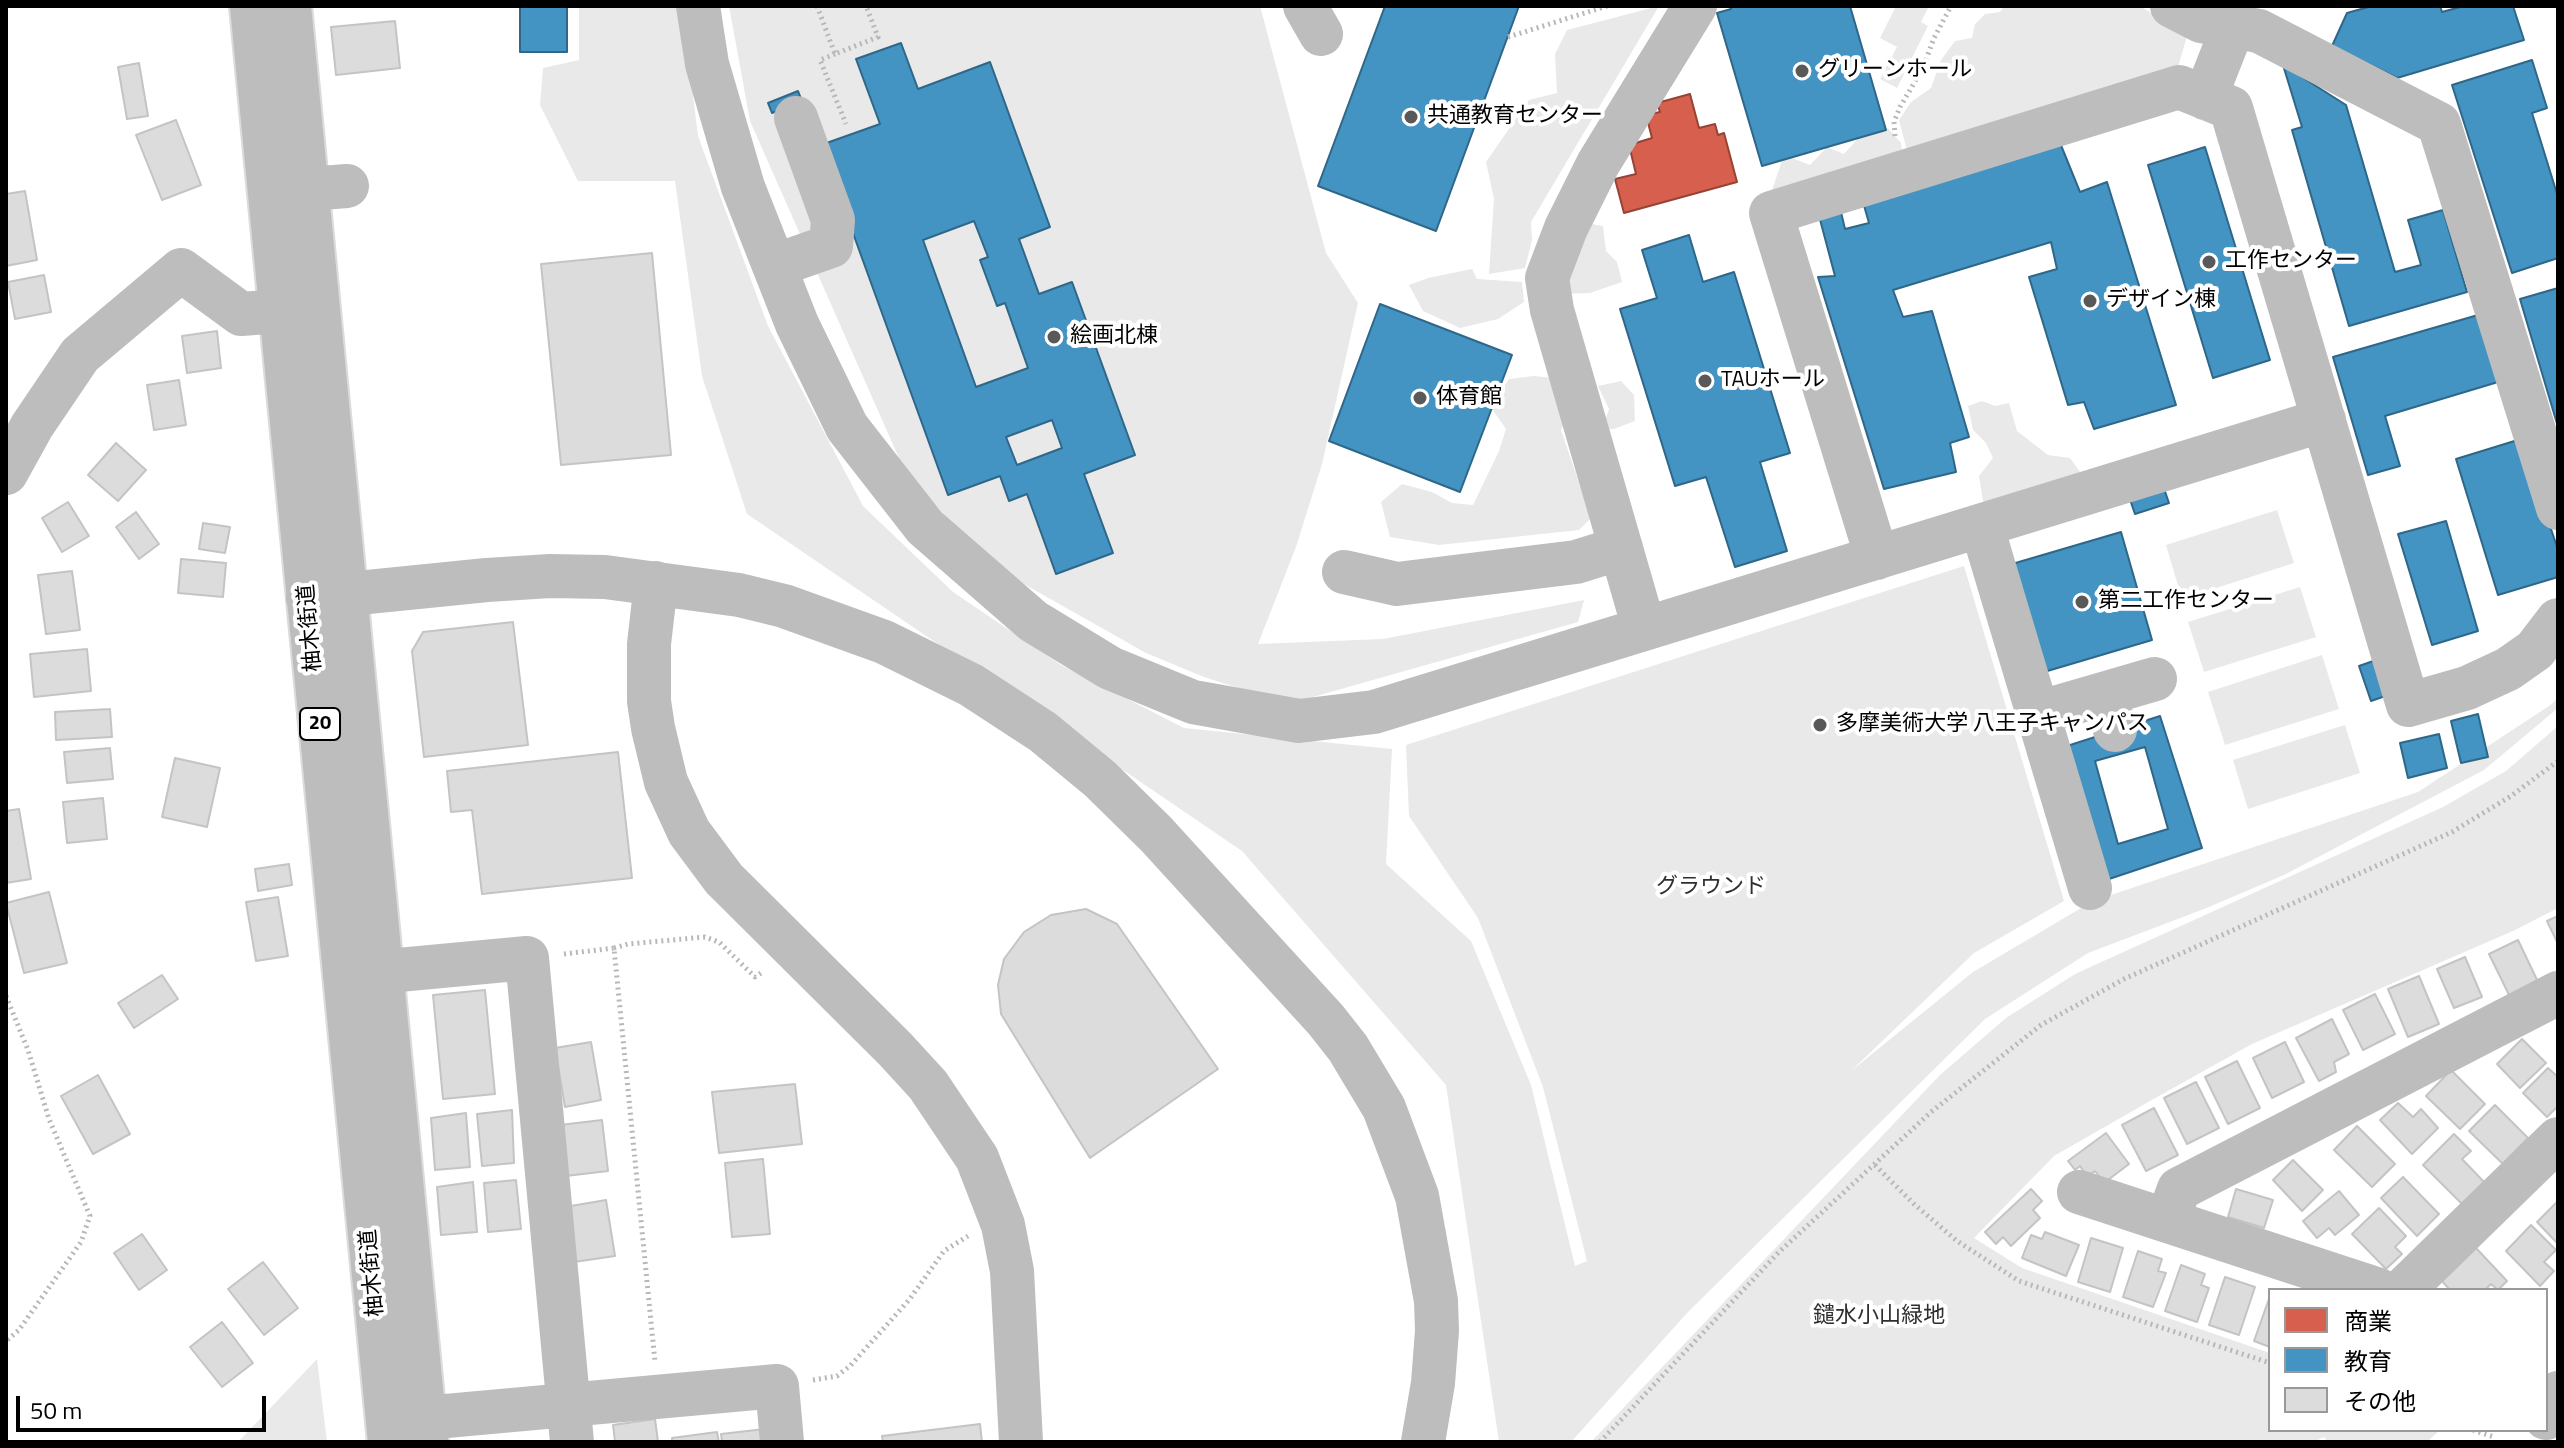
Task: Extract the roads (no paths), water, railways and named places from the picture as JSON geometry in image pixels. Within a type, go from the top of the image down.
[{"type":"street","name":"柚木街道","points":[[252,6],[281,311],[327,596],[363,973],[413,1434]]},
{"type":"street","name":"柚木街道","points":[[289,6],[328,187],[327,596]]},
{"type":"street","points":[[698,6],[707,64],[743,187],[797,324],[847,427],[925,527],[1033,621],[1110,668],[1193,702],[1299,721],[1374,712],[2324,420]]},
{"type":"street","points":[[1644,628],[1552,310],[1547,278],[1566,228],[1598,164],[1695,6]]},
{"type":"street","points":[[2172,6],[2201,21],[2259,31],[2439,124],[2558,508]]},
{"type":"street","points":[[2205,98],[2233,27]]},
{"type":"street","points":[[1877,558],[1771,213],[2179,87],[2231,108],[2408,705],[2467,688],[2508,669],[2535,650],[2558,620]]},
{"type":"street","points":[[774,266],[831,246],[833,220],[796,118]]},
{"type":"street","points":[[6,473],[32,426],[80,355],[181,270],[241,314],[281,311]]},
{"type":"street","points":[[1982,527],[2090,888]]},
{"type":"street","points":[[1344,572],[1397,584],[1576,562],[1621,548]]},
{"type":"street","points":[[327,596],[550,576],[605,577],[739,595],[828,621],[884,642],[1003,705],[1043,732],[1100,779],[1189,870],[1326,1020],[1348,1048],[1384,1108],[1417,1196],[1432,1272],[1437,1331],[1433,1383],[1423,1442]]},
{"type":"street","points":[[656,583],[648,660],[651,714],[666,782],[689,832],[724,879],[928,1085],[977,1158],[1003,1225],[1012,1271],[1021,1442]]},
{"type":"street","points":[[2038,713],[2110,712],[2155,679]]},
{"type":"street","points":[[363,973],[527,958],[570,1423]]},
{"type":"street","points":[[2167,1221],[2179,1189],[2558,993]]},
{"type":"street","points":[[2405,1288],[2558,1139]]},
{"type":"street","points":[[2079,1192],[2373,1288]]},
{"type":"street","points":[[413,1434],[570,1423],[659,1396],[777,1386],[782,1442]]},
{"type":"street","points":[[2548,1414],[2558,1393]]},
{"type":"street","points":[[2515,1439],[2535,1432]]},
{"type":"place","name":"グリーンホール","points":[[1802,71]]},
{"type":"place","name":"共通教育センター","points":[[1411,117]]},
{"type":"place","name":"工作センター","points":[[2209,262]]},
{"type":"place","name":"デザイン棟","points":[[2090,301]]},
{"type":"place","name":"絵画北棟","points":[[1054,337]]},
{"type":"place","name":"TAUホール","points":[[1705,381]]},
{"type":"place","name":"体育館","points":[[1420,398]]},
{"type":"place","name":"第二工作センター","points":[[2082,602]]},
{"type":"place","name":"多摩美術大学 八王子キャンパス","points":[[1820,725]]},
{"type":"park label","name":"グラウンド","points":[[1711,888]]},
{"type":"park label","name":"鑓水小山緑地","points":[[1879,1317]]}]
